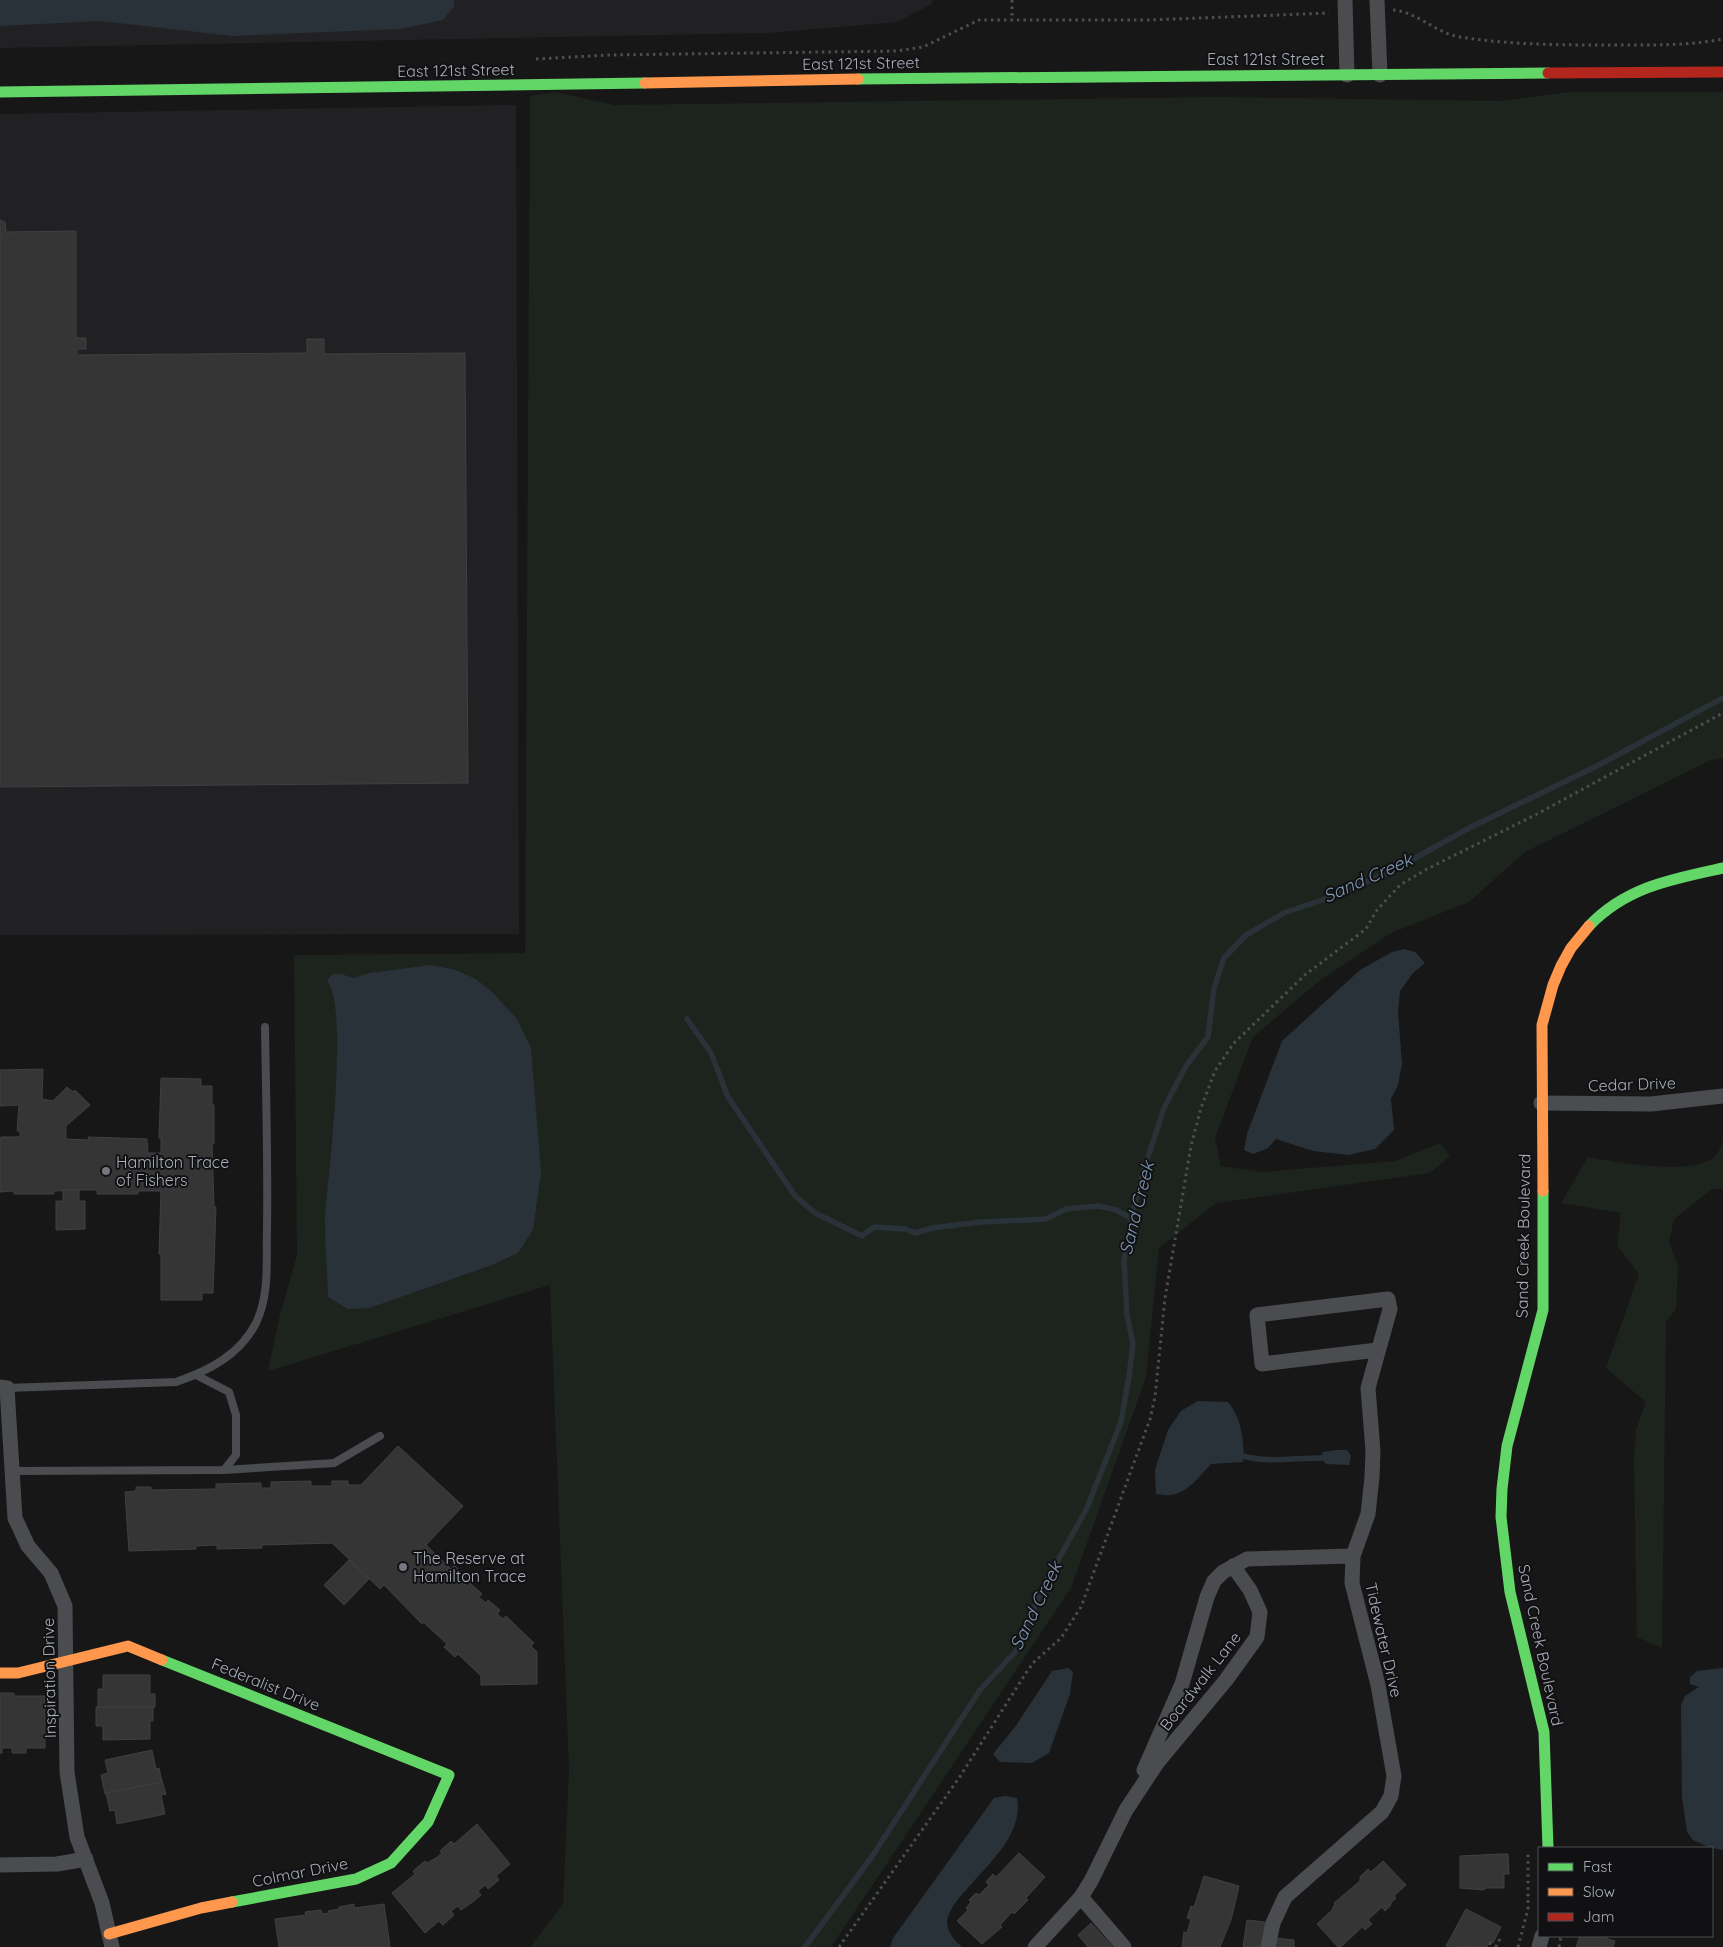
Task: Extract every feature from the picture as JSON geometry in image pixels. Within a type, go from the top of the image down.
[{"type":"street","points":[[1345,0],[1347,74]]},
{"type":"street","points":[[1380,74],[1382,5]]},
{"type":"street","name":"East 121st Street","points":[[0,92],[1088,76],[1723,72]]},
{"type":"street","name":"Sand Creek Boulevard","points":[[1548,1847],[1548,1806],[1541,1718],[1511,1594],[1504,1558],[1501,1518],[1502,1478],[1516,1407],[1539,1331],[1543,1310],[1542,1025],[1546,997],[1555,975],[1580,937],[1594,920],[1631,893],[1672,879],[1723,868]]},
{"type":"street","name":"Cedar Drive","points":[[1542,1103],[1651,1104],[1723,1096]]},
{"type":"street","name":"Tidewater Drive","points":[[1268,1947],[1273,1922],[1285,1897],[1382,1812],[1392,1796],[1394,1776],[1384,1716],[1352,1583],[1353,1556],[1368,1514],[1373,1451],[1368,1388],[1377,1350],[1390,1309],[1388,1298],[1257,1315],[1262,1364],[1377,1350]]},
{"type":"street","name":"Inspiration Drive","points":[[4,1387],[15,1518],[28,1546],[51,1573],[65,1606],[67,1772],[77,1837],[102,1903],[111,1940]]},
{"type":"street","name":"Boardwalk Lane","points":[[1035,1947],[1081,1897],[1091,1881],[1126,1810],[1182,1684],[1207,1596],[1214,1581],[1233,1566],[1247,1559],[1260,1556],[1353,1556]]},
{"type":"street","name":"Boardwalk Lane","points":[[1126,1810],[1157,1762],[1226,1680],[1257,1636],[1260,1612],[1250,1590],[1233,1566]]},
{"type":"street","name":"Federalist Drive","points":[[0,1673],[18,1673],[67,1659],[128,1646],[449,1776]]},
{"type":"street","name":"Colmar Drive","points":[[111,1940],[201,1908],[356,1879],[391,1863],[428,1822],[449,1776]]},
{"type":"street","points":[[0,1865],[57,1864],[86,1859]]},
{"type":"street","points":[[1081,1897],[1124,1947]]},
{"type":"lane","points":[[4,1387],[176,1382],[196,1375],[222,1361],[245,1341],[256,1322],[265,1295],[268,1173],[265,1027]]},
{"type":"lane","points":[[196,1375],[229,1392],[236,1415],[236,1455],[224,1470]]},
{"type":"lane","points":[[12,1470],[224,1470],[334,1463],[380,1436]]},
{"type":"path","points":[[1012,0],[1012,20]]},
{"type":"path","points":[[1382,5],[1405,12],[1439,31],[1460,37],[1549,45],[1693,44],[1723,39]]},
{"type":"path","points":[[536,59],[601,55],[911,50],[951,36],[973,22],[1012,20],[1150,20],[1335,13]]},
{"type":"path","points":[[839,1947],[958,1778],[1026,1673],[1034,1662],[1062,1638],[1081,1607],[1150,1419],[1155,1397],[1165,1298],[1191,1146],[1201,1108],[1215,1071],[1232,1044],[1306,974],[1366,929],[1377,910],[1400,885],[1723,713]]},
{"type":"path","points":[[1518,1947],[1528,1909],[1528,1846]]},
{"type":"path","points":[[1489,1943],[1496,1946],[1501,1937]]},
{"type":"shaded area","points":[[0,0],[932,0],[932,4],[897,22],[769,33],[0,48]]},
{"type":"shaded area","points":[[0,0],[454,0],[454,6],[443,20],[400,29],[233,36],[100,21],[0,26]]},
{"type":"shaded area","points":[[555,92],[614,105],[1214,97],[1502,101],[1569,92],[1723,92],[1723,758],[1711,760],[1525,852],[1469,902],[1391,933],[1319,981],[1253,1037],[1215,1138],[1221,1166],[1262,1172],[1396,1161],[1440,1143],[1450,1156],[1430,1173],[1216,1203],[1159,1248],[1146,1377],[1071,1588],[831,1947],[530,1947],[563,1904],[569,1769],[550,1285],[268,1371],[279,1319],[297,1255],[294,955],[525,953],[530,96]],"holes":[[[430,965],[453,969],[531,1048],[536,1117],[518,1253],[495,1264],[370,1308],[327,1260],[328,1192],[338,1053],[337,1016],[331,986],[342,974],[353,978],[369,973]]]},
{"type":"shaded area","points":[[516,105],[519,934],[0,935],[0,114]]},
{"type":"shaded area","points":[[1404,949],[1415,952],[1425,963],[1413,973],[1400,991],[1398,1012],[1402,1064],[1398,1085],[1391,1099],[1394,1130],[1375,1149],[1348,1155],[1313,1151],[1276,1139],[1268,1148],[1253,1154],[1244,1150],[1247,1134],[1282,1041],[1360,970],[1392,952]]},
{"type":"shaded area","points":[[430,965],[453,969],[476,979],[493,993],[517,1019],[531,1048],[541,1172],[533,1230],[518,1253],[495,1264],[370,1308],[348,1309],[328,1297],[325,1221],[333,1133],[337,1024],[334,997],[327,981],[332,974],[342,974],[353,978],[369,973]]},
{"type":"shaded area","points":[[1723,1140],[1723,1189],[1712,1189],[1674,1219],[1669,1243],[1678,1265],[1676,1309],[1666,1322],[1662,1648],[1637,1637],[1634,1460],[1636,1430],[1646,1402],[1606,1368],[1639,1274],[1617,1245],[1621,1213],[1561,1203],[1588,1157],[1636,1165],[1675,1167],[1693,1165],[1707,1161],[1717,1154]]},
{"type":"shaded area","points":[[1198,1401],[1228,1402],[1236,1415],[1241,1430],[1243,1462],[1211,1464],[1193,1483],[1181,1492],[1165,1495],[1156,1494],[1155,1470],[1168,1430],[1181,1411]]},
{"type":"shaded area","points":[[1347,1450],[1351,1456],[1349,1465],[1326,1464],[1321,1458],[1323,1452]]},
{"type":"shaded area","points":[[1068,1668],[1073,1672],[1070,1694],[1049,1753],[1032,1763],[1000,1762],[993,1754],[1015,1727],[1052,1671]]},
{"type":"shaded area","points":[[1723,1668],[1723,1850],[1708,1847],[1693,1840],[1687,1832],[1682,1797],[1681,1705],[1685,1696],[1699,1687],[1690,1684],[1690,1677],[1697,1671]]},
{"type":"shaded area","points":[[1005,1796],[1017,1798],[1018,1811],[1010,1836],[994,1859],[959,1898],[948,1917],[947,1926],[953,1938],[962,1947],[890,1947],[893,1938],[994,1798]]},
{"type":"building","points":[[0,220],[5,222],[6,232],[76,231],[76,338],[86,338],[86,349],[77,349],[77,355],[307,353],[307,339],[324,339],[324,354],[465,353],[468,783],[0,787]]},
{"type":"building","name":"Hamilton Trace of Fishers","points":[[43,1069],[42,1099],[53,1101],[67,1087],[73,1092],[75,1090],[90,1105],[66,1126],[66,1139],[89,1140],[88,1137],[147,1139],[148,1153],[161,1153],[161,1138],[159,1138],[161,1078],[201,1079],[201,1086],[212,1086],[212,1105],[214,1105],[214,1144],[212,1144],[214,1207],[216,1207],[213,1293],[202,1293],[202,1300],[161,1300],[161,1254],[159,1254],[161,1191],[138,1191],[138,1194],[97,1194],[97,1190],[54,1191],[54,1194],[14,1194],[14,1191],[0,1192],[0,1140],[1,1137],[20,1137],[20,1131],[17,1131],[19,1105],[0,1106],[0,1070]]},
{"type":"building","points":[[63,1190],[79,1190],[79,1201],[85,1201],[85,1229],[56,1230],[56,1201],[63,1201]]},
{"type":"building","name":"The Reserve at Hamilton Trace","points":[[398,1446],[463,1506],[426,1545],[451,1569],[454,1565],[466,1576],[462,1581],[467,1586],[470,1583],[482,1594],[479,1597],[486,1603],[488,1600],[500,1610],[497,1614],[503,1619],[506,1616],[534,1643],[531,1646],[537,1652],[537,1684],[481,1685],[481,1676],[458,1654],[455,1657],[444,1647],[447,1644],[423,1622],[422,1624],[384,1585],[380,1589],[332,1543],[262,1545],[262,1548],[217,1549],[217,1545],[196,1546],[196,1549],[129,1551],[125,1492],[136,1491],[136,1487],[151,1487],[151,1490],[216,1489],[216,1484],[261,1483],[261,1488],[271,1488],[271,1482],[311,1481],[311,1486],[332,1486],[332,1481],[348,1481],[348,1485],[361,1485]]},
{"type":"building","points":[[349,1560],[369,1579],[344,1605],[324,1585]]},
{"type":"building","points":[[103,1675],[150,1675],[150,1694],[155,1694],[155,1707],[98,1708],[98,1689],[103,1689]]},
{"type":"building","points":[[0,1693],[14,1693],[14,1696],[45,1696],[45,1748],[26,1748],[26,1753],[12,1753],[12,1748],[2,1748],[2,1753],[0,1753]]},
{"type":"building","points":[[96,1707],[153,1707],[153,1721],[150,1721],[150,1739],[103,1740],[103,1726],[96,1726]]},
{"type":"building","points":[[152,1750],[156,1769],[159,1768],[162,1782],[105,1794],[101,1775],[108,1773],[105,1760]]},
{"type":"building","points":[[161,1778],[166,1794],[161,1795],[165,1814],[117,1824],[115,1810],[110,1811],[106,1793],[162,1782]]},
{"type":"building","points":[[477,1824],[510,1864],[496,1876],[499,1880],[488,1889],[485,1885],[478,1891],[481,1895],[470,1904],[461,1910],[458,1906],[451,1911],[454,1915],[443,1925],[439,1921],[425,1933],[392,1893],[415,1874],[413,1871],[425,1861],[427,1863],[436,1858],[442,1853],[440,1851],[451,1841],[454,1844]]},
{"type":"building","points":[[1019,1853],[1045,1877],[1026,1898],[1028,1900],[1014,1914],[1012,1912],[1000,1925],[1002,1927],[982,1944],[957,1921],[968,1910],[966,1908],[971,1902],[969,1900],[976,1893],[979,1895],[989,1885],[986,1882],[993,1874],[996,1877]]},
{"type":"building","points":[[1508,1854],[1509,1874],[1504,1874],[1504,1888],[1486,1888],[1484,1890],[1460,1888],[1460,1856]]},
{"type":"building","points":[[1383,1861],[1406,1885],[1394,1896],[1396,1898],[1385,1911],[1382,1907],[1368,1920],[1372,1924],[1365,1930],[1362,1927],[1341,1947],[1338,1947],[1317,1924],[1332,1910],[1334,1903],[1360,1881],[1360,1877],[1368,1869],[1371,1872]]},
{"type":"building","points":[[1204,1876],[1239,1886],[1231,1920],[1220,1947],[1182,1947],[1184,1932],[1187,1933],[1191,1919],[1187,1918],[1191,1906],[1194,1907]]},
{"type":"building","points":[[354,1904],[354,1908],[384,1904],[390,1947],[279,1947],[275,1919],[306,1915],[305,1912],[321,1910],[322,1914],[329,1913],[328,1911],[339,1909],[339,1907]]},
{"type":"building","points":[[1466,1909],[1501,1927],[1493,1943],[1490,1941],[1487,1947],[1446,1946]]},
{"type":"building","points":[[1247,1920],[1265,1922],[1262,1947],[1243,1947]]},
{"type":"building","points":[[1091,1923],[1113,1947],[1088,1947],[1078,1935]]},
{"type":"building","points":[[1580,1937],[1602,1937],[1615,1941],[1613,1947],[1576,1947]]},
{"type":"building","points":[[1276,1938],[1294,1940],[1294,1947],[1275,1947]]},
{"type":"waterway","name":"Sand Creek","points":[[805,1947],[871,1858],[980,1690],[1016,1651],[1042,1589],[1086,1510],[1121,1422],[1129,1376],[1133,1344],[1127,1315],[1124,1261],[1131,1218],[1144,1169],[1164,1108],[1186,1066],[1208,1037],[1214,988],[1224,958],[1246,935],[1284,913],[1328,898],[1392,871],[1469,828],[1597,766],[1723,698]]},
{"type":"waterway","points":[[687,1019],[711,1053],[728,1097],[795,1196],[815,1213],[862,1236],[874,1227],[905,1229],[915,1233],[932,1228],[981,1222],[1046,1219],[1066,1209],[1099,1206],[1116,1210],[1131,1218]]},
{"type":"waterway","points":[[1243,1456],[1272,1460],[1321,1458]]},
{"type":"traffic: fast","points":[[858,79],[1548,73]]},
{"type":"traffic: fast","points":[[0,92],[645,83]]},
{"type":"traffic: fast","points":[[1589,926],[1603,913],[1634,893],[1668,881],[1723,868]]},
{"type":"traffic: fast","points":[[1543,1191],[1543,1310],[1507,1446],[1501,1517],[1510,1592],[1544,1732],[1548,1847]]},
{"type":"traffic: fast","points":[[162,1660],[449,1775],[428,1822],[391,1863],[356,1879],[232,1902]]},
{"type":"traffic: slow","points":[[645,83],[858,79]]},
{"type":"traffic: slow","points":[[1543,1191],[1542,1025],[1553,985],[1561,966],[1571,948],[1589,926]]},
{"type":"traffic: slow","points":[[0,1673],[18,1673],[128,1646],[162,1660]]},
{"type":"traffic: slow","points":[[109,1934],[201,1908],[232,1902]]},
{"type":"traffic: jam","points":[[1548,73],[1723,72]]},
{"type":"place","name":"Hamilton Trace of Fishers","points":[[106,1171]]},
{"type":"place","name":"The Reserve at Hamilton Trace","points":[[403,1567]]}]
